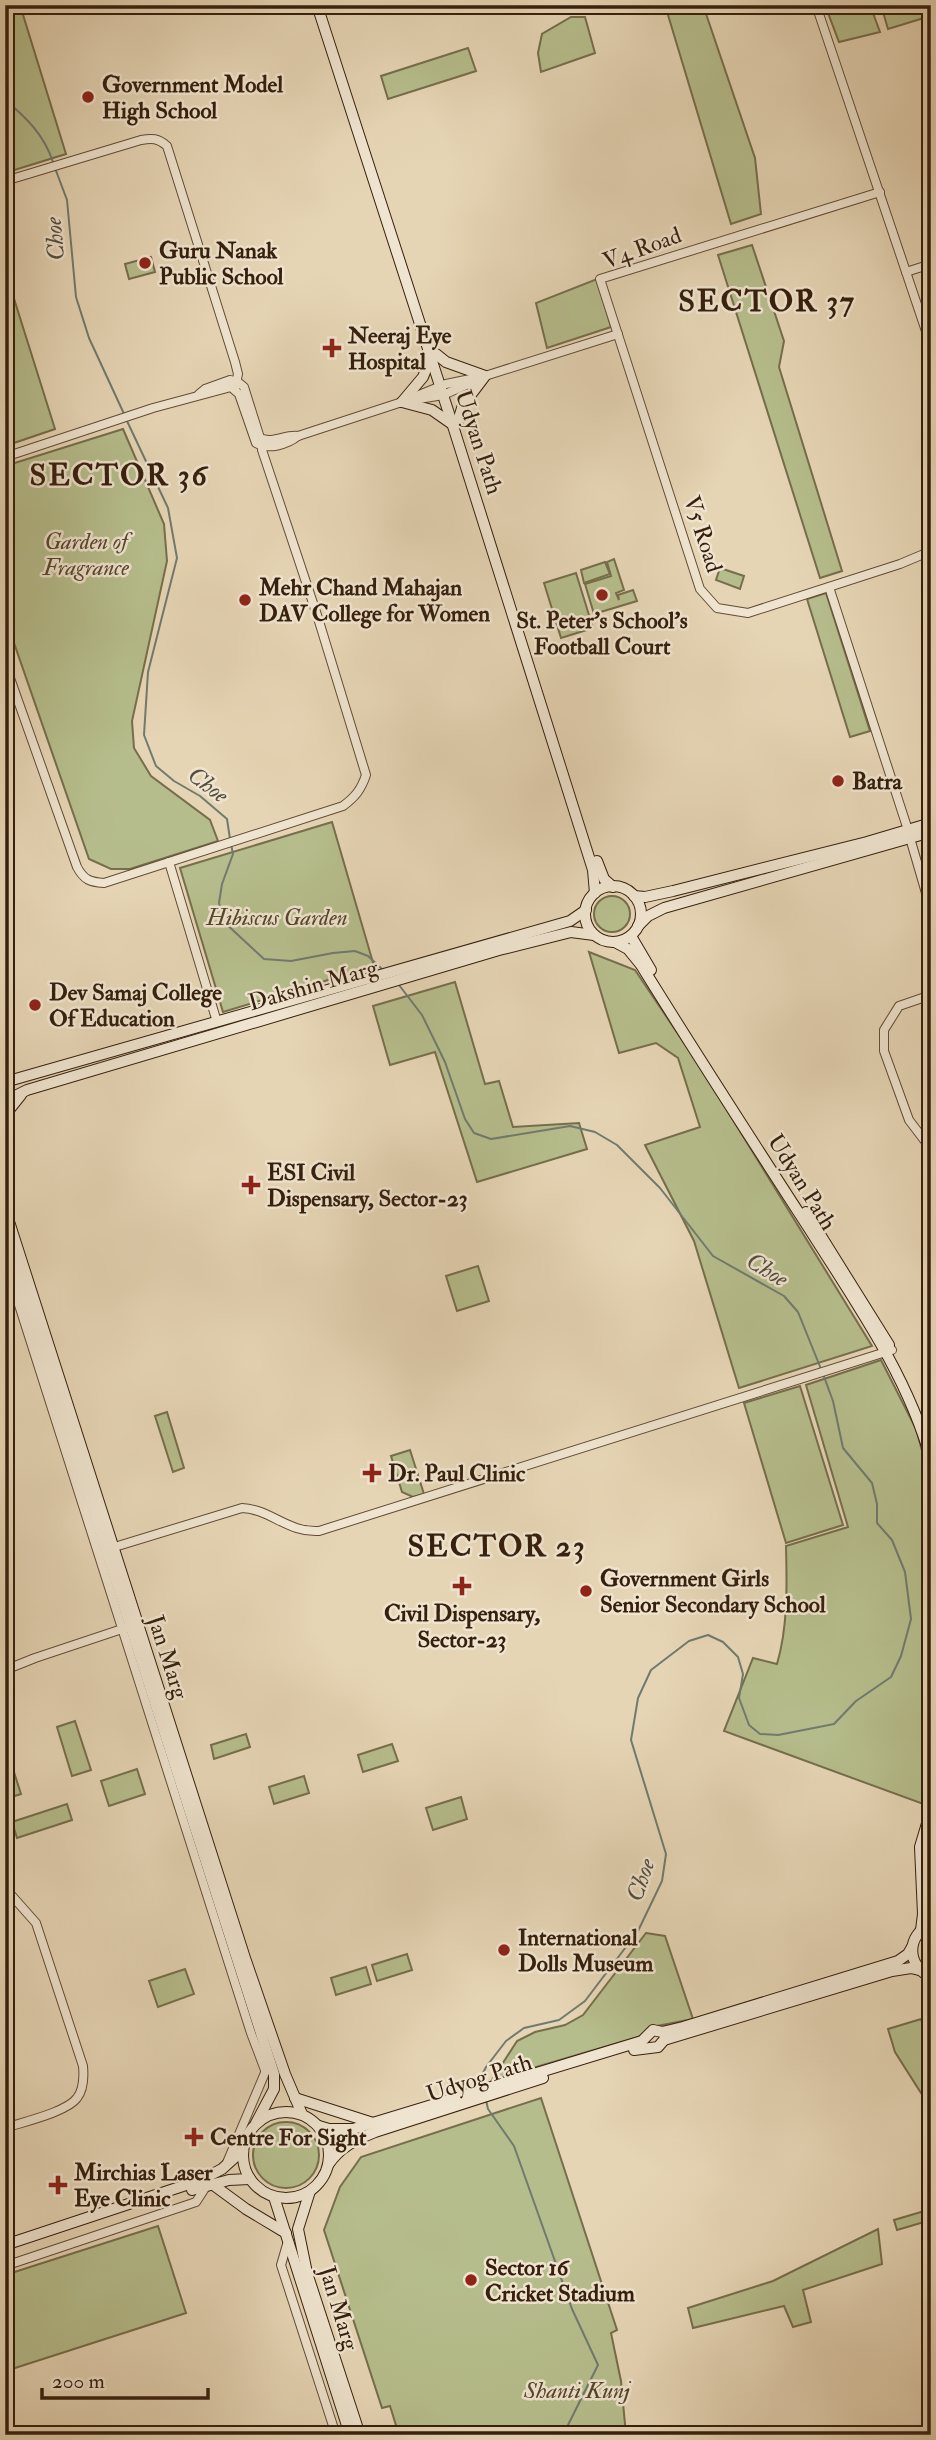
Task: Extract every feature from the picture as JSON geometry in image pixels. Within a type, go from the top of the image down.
[{"type":"main road","name":"Udyan Path","points":[[317,5],[434,355]]},
{"type":"main road","name":"Udyan Path","points":[[323,5],[600,872],[613,887]]},
{"type":"main road","points":[[434,355],[485,376],[463,405],[456,423],[432,410],[402,402],[423,377],[434,355]]},
{"type":"main road","name":"Udyan Path","points":[[456,423],[593,870],[595,893]]},
{"type":"main road","points":[[931,823],[909,834],[664,908],[649,916],[631,936],[615,942],[604,941],[594,935],[586,920],[586,910],[595,893],[613,887],[620,887],[634,896],[645,897],[867,842],[909,834],[931,832]]},
{"type":"main road","points":[[634,896],[640,909],[638,926]]},
{"type":"main road","name":"Dakshin Marg","points":[[5,1101],[27,1090],[384,984],[404,973],[570,921],[586,910]]},
{"type":"main road","name":"Dakshin Marg","points":[[5,1083],[378,974],[404,973],[571,932],[594,935]]},
{"type":"main road","name":"Udyan Path","points":[[631,936],[872,1315],[909,1401],[929,1439],[931,1460]]},
{"type":"main road","name":"Udyan Path","points":[[615,942],[628,949],[641,965],[888,1351]]},
{"type":"main road","points":[[5,1074],[23,1077]]},
{"type":"main road","points":[[5,1115],[9,1107],[27,1090]]},
{"type":"main road","name":"Jan Marg","points":[[5,1209],[109,1548],[130,1626],[268,2066],[274,2074],[274,2089],[256,2123]]},
{"type":"main road","name":"Jan Marg","points":[[5,1235],[109,1548]]},
{"type":"main road","name":"Jan Marg","points":[[130,1626],[244,1958],[302,2114]]},
{"type":"main road","points":[[931,1810],[920,1847],[926,1927],[908,1954],[898,1961],[683,2027],[663,2036],[658,2048],[647,2042],[647,2035],[653,2030],[663,2036],[891,1971],[911,1968],[931,1977]]},
{"type":"main road","points":[[931,1835],[927,1848],[931,1894]]},
{"type":"main road","points":[[912,1947],[913,1959],[919,1970]]},
{"type":"main road","name":"Udyog Path","points":[[499,2089],[642,2041],[647,2035]]},
{"type":"main road","name":"Udyog Path","points":[[319,2126],[329,2129],[353,2129],[652,2047]]},
{"type":"main road","points":[[295,2098],[373,2123]]},
{"type":"main road","name":"Udyog Path","points":[[328,2165],[337,2152],[350,2142],[469,2098]]},
{"type":"main road","points":[[278,2112],[294,2112],[302,2114],[319,2126],[329,2147],[328,2165],[321,2180],[310,2191],[293,2198],[274,2197],[260,2190],[249,2179],[243,2162],[243,2150],[244,2143],[256,2123],[278,2112]]},
{"type":"main road","points":[[5,2245],[201,2180],[226,2165],[243,2150]]},
{"type":"main road","points":[[5,2252],[210,2185],[249,2179]]},
{"type":"main road","points":[[210,2185],[287,2236]]},
{"type":"main road","name":"Jan Marg","points":[[310,2191],[298,2229],[301,2246],[307,2273],[360,2435]]},
{"type":"main road","name":"Jan Marg","points":[[274,2197],[350,2435]]},
{"type":"street","points":[[816,5],[931,346]]},
{"type":"street","points":[[5,181],[153,138],[167,146],[235,362],[236,385],[253,438],[262,443],[298,436],[618,334]]},
{"type":"street","name":"V4 Road","points":[[618,334],[600,279],[880,192]]},
{"type":"street","points":[[906,272],[931,264]]},
{"type":"street","name":"V5 Road","points":[[618,334],[700,589],[717,608],[748,613],[900,564],[931,551]]},
{"type":"street","points":[[5,457],[199,394],[230,380],[236,385]]},
{"type":"street","points":[[5,664],[83,879],[104,883],[343,806],[354,798],[366,775],[262,443]]},
{"type":"street","points":[[829,587],[926,893],[931,895]]},
{"type":"street","points":[[169,862],[217,1022]]},
{"type":"street","points":[[931,995],[899,1006],[884,1030],[884,1051],[909,1120],[931,1149]]},
{"type":"street","points":[[5,1261],[130,1626],[5,1670]]},
{"type":"street","points":[[109,1548],[242,1508],[253,1508],[307,1532],[319,1531],[888,1351]]},
{"type":"street","points":[[5,1888],[36,1923],[83,2066],[84,2077],[78,2097],[69,2105],[5,2128]]},
{"type":"street","points":[[226,2165],[268,2066]]},
{"type":"street","points":[[5,2266],[196,2202],[210,2185]]},
{"type":"street","points":[[287,2236],[281,2265],[336,2435]]},
{"type":"green space","points":[[5,5],[20,5],[66,154],[5,173]]},
{"type":"green space","points":[[665,5],[703,5],[755,158],[761,214],[731,224]]},
{"type":"green space","points":[[825,5],[870,5],[880,32],[839,42]]},
{"type":"green space","points":[[881,5],[923,5],[927,17],[888,29]]},
{"type":"green space","points":[[571,17],[585,17],[595,53],[541,72],[538,53],[542,34]]},
{"type":"green space","points":[[468,48],[476,71],[388,99],[381,76]]},
{"type":"green space","points":[[752,245],[784,341],[779,367],[842,571],[820,578],[718,255]]},
{"type":"green space","points":[[151,257],[155,272],[129,279],[125,264]]},
{"type":"green space","points":[[5,270],[55,429],[5,446]]},
{"type":"green space","points":[[597,279],[611,327],[547,348],[536,303]]},
{"type":"green space","name":"Garden of Fragrance","points":[[123,429],[164,524],[167,561],[132,721],[134,748],[151,776],[210,820],[218,841],[130,869],[111,869],[89,859],[5,617],[5,466]]},
{"type":"green space","name":"St. Peter's School's Football Court","points":[[614,559],[624,590],[616,593],[619,600],[618,595],[633,590],[637,601],[594,614],[585,584],[611,576],[607,562]]},
{"type":"green space","points":[[605,562],[610,574],[584,583],[581,570]]},
{"type":"green space","points":[[720,568],[744,576],[740,589],[716,580]]},
{"type":"green space","points":[[576,573],[593,628],[561,638],[544,583]]},
{"type":"green space","points":[[826,593],[870,731],[850,737],[807,599]]},
{"type":"green space","name":"Hibiscus Garden","points":[[332,822],[374,966],[223,1012],[180,868]]},
{"type":"green space","points":[[612,896],[625,901],[630,914],[625,927],[612,932],[599,927],[594,914],[599,901]]},
{"type":"green space","points":[[589,952],[635,970],[703,1071],[872,1346],[739,1388],[694,1241],[645,1145],[700,1127],[678,1058],[656,1043],[619,1053]]},
{"type":"green space","points":[[455,982],[485,1084],[499,1081],[513,1127],[579,1123],[587,1149],[477,1182],[435,1052],[390,1065],[373,1006]]},
{"type":"green space","points":[[478,1266],[489,1301],[457,1311],[446,1276]]},
{"type":"green space","points":[[881,1360],[916,1429],[931,1483],[931,1782],[926,1805],[724,1731],[753,1658],[777,1664],[785,1621],[786,1546],[848,1527],[806,1385]]},
{"type":"green space","points":[[800,1386],[843,1525],[786,1543],[744,1403]]},
{"type":"green space","points":[[167,1412],[184,1468],[173,1472],[155,1416]]},
{"type":"green space","points":[[410,1450],[424,1494],[413,1497],[402,1492],[391,1456]]},
{"type":"green space","points":[[75,1721],[91,1770],[72,1776],[57,1727]]},
{"type":"green space","points":[[246,1734],[250,1747],[214,1759],[211,1745]]},
{"type":"green space","points":[[5,1744],[21,1794],[5,1799]]},
{"type":"green space","points":[[392,1744],[398,1761],[363,1772],[358,1755]]},
{"type":"green space","points":[[137,1769],[145,1794],[109,1806],[101,1781]]},
{"type":"green space","points":[[304,1776],[309,1793],[274,1804],[269,1787]]},
{"type":"green space","points":[[461,1797],[467,1819],[433,1830],[426,1808]]},
{"type":"green space","points":[[67,1804],[72,1820],[17,1838],[12,1822]]},
{"type":"green space","points":[[646,1933],[665,1936],[693,2019],[657,2026],[638,2037],[492,2080],[517,2041],[535,2032],[565,2025],[583,2015]]},
{"type":"green space","points":[[407,1954],[412,1970],[377,1981],[372,1965]]},
{"type":"green space","points":[[366,1967],[371,1984],[336,1995],[331,1978]]},
{"type":"green space","points":[[185,1969],[194,1994],[158,2007],[149,1981]]},
{"type":"green space","points":[[921,2019],[931,2049],[931,2089],[921,2093],[895,2052],[888,2029]]},
{"type":"green space","name":"Sector 16 Cricket Stadium","points":[[541,2098],[617,2330],[611,2333],[621,2381],[626,2435],[399,2435],[390,2406],[382,2408],[324,2230],[340,2187],[361,2157]]},
{"type":"green space","points":[[280,2122],[292,2122],[304,2127],[314,2137],[319,2155],[317,2168],[304,2183],[292,2188],[280,2188],[268,2183],[258,2173],[253,2161],[253,2149],[258,2137],[268,2127]]},
{"type":"green space","points":[[931,2209],[931,2220],[897,2230],[894,2220]]},
{"type":"green space","points":[[158,2226],[186,2313],[12,2369],[5,2348],[5,2275]]},
{"type":"green space","points":[[878,2229],[882,2264],[803,2290],[811,2322],[793,2327],[784,2306],[693,2328],[688,2308],[773,2281]]},
{"type":"waterway","name":"Choe","points":[[5,100],[34,128],[45,143],[53,162]]},
{"type":"waterway","name":"Choe","points":[[55,168],[67,200],[76,297],[89,338],[125,416]]},
{"type":"waterway","name":"Choe","points":[[127,421],[168,508],[177,558],[148,672],[144,735],[156,766],[174,781],[200,796],[227,819],[230,839]]},
{"type":"waterway","name":"Choe","points":[[231,844],[233,854],[222,884],[219,903],[224,922],[264,959],[291,961],[355,951],[368,956],[382,969]]},
{"type":"waterway","name":"Choe","points":[[399,985],[422,1015],[445,1062],[465,1119],[474,1133],[491,1139],[570,1126],[595,1132],[617,1145],[660,1188],[713,1256],[784,1296],[798,1312],[821,1369]]},
{"type":"waterway","name":"Choe","points":[[482,2085],[480,2079],[486,2067],[506,2041],[524,2028],[559,2020],[585,2001],[638,1931],[662,1881],[666,1854],[631,1740],[638,1698],[651,1670],[689,1641],[708,1635],[723,1642],[738,1657],[743,1674],[739,1698],[749,1725],[760,1734],[778,1735],[834,1724],[856,1701],[891,1677],[901,1656],[911,1619],[905,1572],[892,1540],[877,1523],[877,1504],[872,1483],[843,1448],[833,1401],[823,1374]]},
{"type":"waterway","name":"Choe","points":[[486,2100],[488,2109],[514,2146],[572,2309],[598,2365],[565,2435]]},
{"type":"place","name":"Government Model High School","points":[[88,97]]},
{"type":"place","name":"Guru Nanak Public School","points":[[145,263]]},
{"type":"place","name":"Neeraj Eye Hospital","points":[[332,348]]},
{"type":"place","name":"St. Peter's School's Football Court","points":[[602,595]]},
{"type":"place","name":"Mehr Chand Mahajan DAV College for Women","points":[[245,600]]},
{"type":"place","name":"Batra","points":[[838,781]]},
{"type":"place","name":"Dev Samaj College Of Education","points":[[35,1005]]},
{"type":"place","name":"ESI Civil Dispensary, Sector-23","points":[[251,1185]]},
{"type":"place","name":"Dr. Paul Clinic","points":[[372,1473]]},
{"type":"place","name":"Civil Dispensary, Sector-23","points":[[462,1586]]},
{"type":"place","name":"Government Girls Senior Secondary School","points":[[586,1591]]},
{"type":"place","name":"International Dolls Museum","points":[[504,1950]]},
{"type":"place","name":"Centre For Sight","points":[[194,2137]]},
{"type":"place","name":"Mirchias Laser Eye Clinic","points":[[58,2185]]},
{"type":"place","name":"Sector 16 Cricket Stadium","points":[[471,2280]]},
{"type":"district","name":"SECTOR 37","points":[[767,301]]},
{"type":"district","name":"SECTOR 36","points":[[119,475]]},
{"type":"district","name":"SECTOR 23","points":[[497,1546]]},
{"type":"park label","name":"Shanti Kunj","points":[[577,2390]]}]
